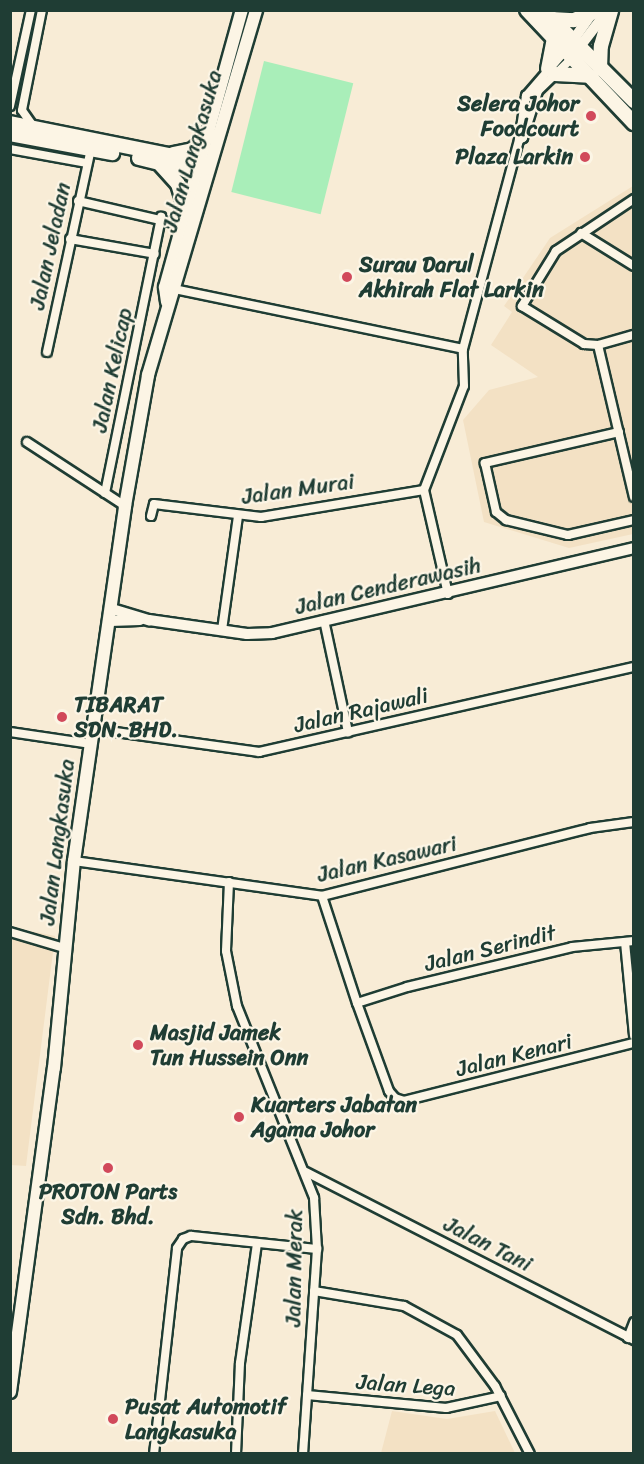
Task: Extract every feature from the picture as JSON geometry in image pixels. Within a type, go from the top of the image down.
[{"type":"main road","name":"Jalan Langkasuka","points":[[170,289],[242,10]]},
{"type":"main road","name":"Jalan Langkasuka","points":[[10,1392],[54,1068],[64,948],[75,861],[125,506],[148,375],[170,289],[184,218],[256,10]]},
{"type":"main road","points":[[527,10],[554,38],[572,49]]},
{"type":"main road","points":[[610,10],[595,72],[633,123]]},
{"type":"main road","points":[[547,15],[574,20],[594,11]]},
{"type":"main road","points":[[547,15],[572,49],[595,72],[633,101]]},
{"type":"main road","points":[[554,38],[552,72],[595,72]]},
{"type":"main road","points":[[10,123],[168,155],[202,170]]},
{"type":"main road","points":[[10,134],[202,170]]},
{"type":"main road","points":[[168,155],[193,150],[209,134]]},
{"type":"main road","points":[[154,162],[173,175],[184,218]]},
{"type":"street","points":[[10,105],[31,10]]},
{"type":"street","points":[[33,126],[25,118],[23,100],[42,10]]},
{"type":"street","points":[[448,594],[424,490],[464,386],[463,349],[519,140],[523,138],[538,91],[572,49],[610,10]]},
{"type":"street","points":[[572,49],[594,11]]},
{"type":"street","points":[[10,149],[86,163]]},
{"type":"street","name":"Jalan Jeladan","points":[[47,352],[86,163],[91,149]]},
{"type":"street","points":[[633,199],[552,254],[522,306],[584,344],[598,345],[633,335]]},
{"type":"street","points":[[78,201],[161,217],[184,218]]},
{"type":"street","name":"Jalan Kelicap","points":[[105,493],[161,217]]},
{"type":"street","points":[[581,233],[633,266]]},
{"type":"street","points":[[70,239],[155,254]]},
{"type":"street","points":[[170,289],[463,349]]},
{"type":"street","points":[[598,345],[633,497]]},
{"type":"street","points":[[619,432],[485,463],[496,512],[506,520],[568,535],[633,520]]},
{"type":"street","points":[[27,442],[125,506]]},
{"type":"street","name":"Jalan Murai","points":[[151,516],[153,505],[166,504],[238,516],[261,517],[424,490]]},
{"type":"street","points":[[222,630],[238,516]]},
{"type":"street","name":"Jalan Cenderawasih","points":[[111,615],[222,630],[272,633],[448,594],[633,548]]},
{"type":"street","points":[[324,620],[348,732]]},
{"type":"street","name":"Jalan Rajawali","points":[[94,729],[260,752],[633,667]]},
{"type":"street","points":[[10,732],[91,744]]},
{"type":"street","name":"Jalan Kasawari","points":[[75,861],[322,896],[590,828],[633,822]]},
{"type":"street","name":"Jalan Merak","points":[[229,882],[226,951],[237,1006],[311,1189],[316,1249],[303,1454]]},
{"type":"street","points":[[322,896],[357,1003]]},
{"type":"street","points":[[10,932],[64,948]]},
{"type":"street","points":[[629,941],[633,1035]]},
{"type":"street","name":"Jalan Serindit","points":[[357,1003],[407,987],[572,946],[629,941]]},
{"type":"street","name":"Jalan Kenari","points":[[357,1003],[389,1091],[404,1101],[633,1043]]},
{"type":"street","name":"Jalan Tani","points":[[306,1172],[631,1339]]},
{"type":"street","points":[[311,1189],[324,1181]]},
{"type":"street","points":[[154,1454],[177,1248],[183,1239],[191,1236],[316,1249]]},
{"type":"street","points":[[236,1454],[240,1363],[256,1244]]},
{"type":"street","points":[[314,1291],[379,1300],[424,1314],[467,1345],[501,1396],[530,1454]]},
{"type":"street","points":[[631,1339],[633,1322]]},
{"type":"street","name":"Jalan Lega","points":[[308,1395],[446,1408],[501,1396]]},
{"type":"shaded area","points":[[633,186],[633,534],[569,548],[484,522],[463,420],[489,390],[538,377],[491,345],[512,312],[504,306],[550,238]]},
{"type":"shaded area","points":[[10,927],[55,936],[26,1166],[11,1165]]},
{"type":"shaded area","points":[[392,1411],[447,1419],[495,1411],[515,1453],[381,1453]]},
{"type":"green space","points":[[264,61],[353,83],[321,214],[231,192]]},
{"type":"place","name":"Selera Johor Foodcourt","points":[[591,116]]},
{"type":"place","name":"Plaza Larkin","points":[[585,157]]},
{"type":"place","name":"Surau Darul Akhirah Flat Larkin","points":[[347,277]]},
{"type":"place","name":"TIBARAT SDN. BHD.","points":[[62,717]]},
{"type":"place","name":"Masjid Jamek Tun Hussein Onn","points":[[138,1045]]},
{"type":"place","name":"Kuarters Jabatan Agama Johor","points":[[239,1117]]},
{"type":"place","name":"PROTON Parts Sdn. Bhd.","points":[[108,1168]]},
{"type":"place","name":"Pusat Automotif Langkasuka","points":[[113,1419]]}]
